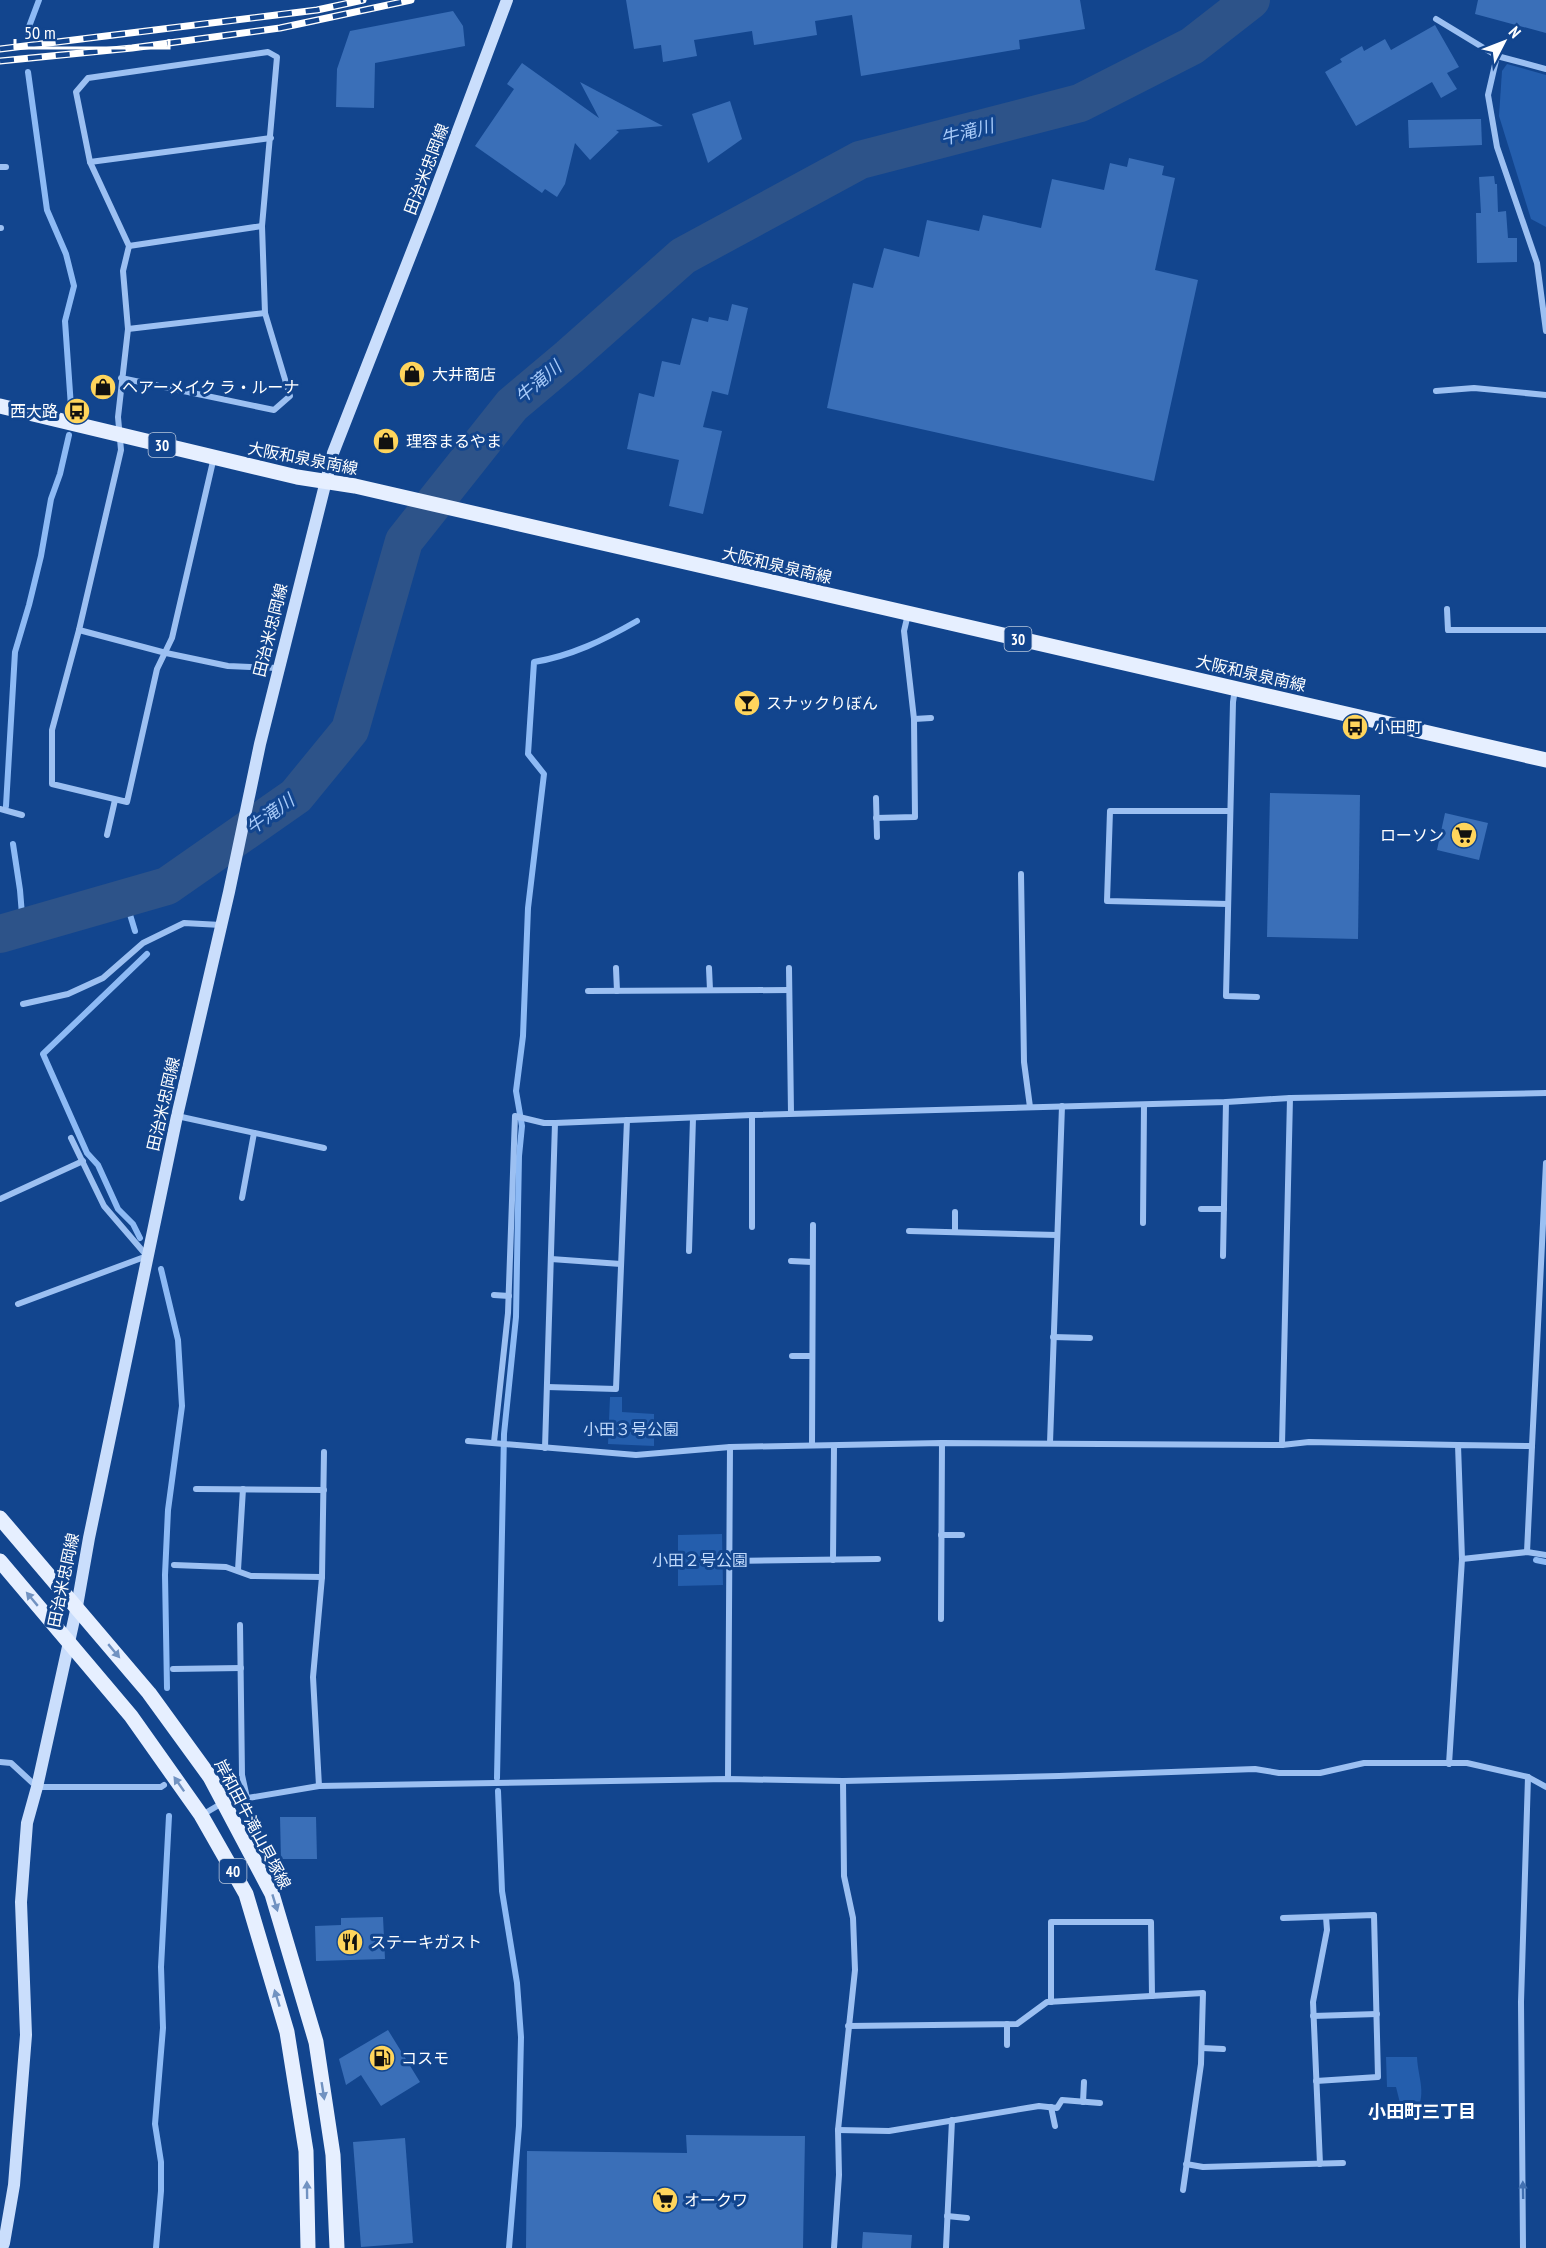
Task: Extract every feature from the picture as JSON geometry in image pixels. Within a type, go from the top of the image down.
[{"type":"main road","name":"田治米忠岡線","points":[[2,2248],[14,2185],[26,2035],[21,1902],[27,1823],[77,1606],[177,1116],[229,892],[277,668],[333,453],[507,0]]},
{"type":"main road","name":"大阪和泉泉南線","points":[[0,406],[297,477],[395,496],[1546,760]]},
{"type":"main road","name":"岸和田牛滝山貝塚線","points":[[0,1518],[149,1693],[210,1777],[272,1894],[316,2042],[333,2155],[337,2248]]},
{"type":"main road","name":"40","points":[[0,1561],[131,1716],[201,1815],[246,1894],[287,2032],[306,2151],[308,2248]]},
{"type":"street","points":[[1436,19],[1497,56],[1546,69]]},
{"type":"street","points":[[121,378],[273,410],[290,396],[265,314],[262,226],[277,57],[268,52],[88,78],[76,92],[90,162],[129,246],[123,271],[128,329],[121,378],[118,417],[121,450],[79,630],[52,730],[52,784],[126,802],[157,669],[172,638],[214,457]]},
{"type":"street","points":[[1497,56],[1488,95],[1497,147],[1537,263],[1546,331]]},
{"type":"street","points":[[90,162],[271,138]]},
{"type":"street","points":[[129,246],[262,226]]},
{"type":"street","points":[[128,329],[265,314]]},
{"type":"street","points":[[1436,391],[1474,388],[1546,395]]},
{"type":"street","points":[[1447,609],[1448,630],[1546,630]]},
{"type":"street","points":[[876,818],[915,817],[914,719],[904,632],[908,614]]},
{"type":"street","points":[[79,630],[166,653],[228,666],[277,668]]},
{"type":"street","points":[[1236,688],[1233,702],[1226,996],[1257,997]]},
{"type":"street","points":[[914,719],[931,718]]},
{"type":"street","points":[[876,798],[877,837]]},
{"type":"street","points":[[107,835],[115,800]]},
{"type":"street","points":[[0,809],[22,815]]},
{"type":"street","points":[[1228,904],[1107,902],[1110,811],[1230,811]]},
{"type":"street","points":[[1021,874],[1024,1062],[1030,1107]]},
{"type":"street","points":[[23,1004],[68,994],[103,978],[143,943],[184,923],[220,925]]},
{"type":"street","points":[[616,968],[617,991]]},
{"type":"street","points":[[709,968],[710,990]]},
{"type":"street","points":[[789,968],[791,1113]]},
{"type":"street","points":[[588,991],[789,990]]},
{"type":"street","points":[[494,1442],[509,1296],[515,1116],[544,1123],[555,1123],[752,1114],[1546,1093]]},
{"type":"street","points":[[1282,1445],[1290,1098]]},
{"type":"street","points":[[1223,1256],[1226,1102]]},
{"type":"street","points":[[1143,1105],[1143,1223]]},
{"type":"street","points":[[1050,1443],[1062,1107]]},
{"type":"street","points":[[752,1114],[752,1227]]},
{"type":"street","points":[[177,1116],[324,1148]]},
{"type":"street","points":[[689,1251],[693,1118]]},
{"type":"street","points":[[547,1387],[616,1389],[627,1120]]},
{"type":"street","points":[[545,1448],[555,1123]]},
{"type":"street","points":[[242,1198],[254,1133]]},
{"type":"street","points":[[18,1304],[147,1256],[104,1206],[71,1138]]},
{"type":"street","points":[[0,1199],[82,1161]]},
{"type":"street","points":[[1527,1552],[1543,1300],[1546,1163]]},
{"type":"street","points":[[1201,1209],[1224,1209]]},
{"type":"street","points":[[955,1212],[955,1232]]},
{"type":"street","points":[[812,1445],[813,1225]]},
{"type":"street","points":[[909,1231],[1057,1235]]},
{"type":"street","points":[[551,1259],[621,1264]]},
{"type":"street","points":[[791,1261],[812,1262]]},
{"type":"street","points":[[494,1295],[509,1296]]},
{"type":"street","points":[[1053,1336],[1090,1338]]},
{"type":"street","points":[[792,1356],[812,1356]]},
{"type":"street","points":[[468,1441],[636,1455],[730,1447],[942,1443],[1282,1445],[1309,1442],[1533,1446]]},
{"type":"street","points":[[940,1619],[942,1443]]},
{"type":"street","points":[[1449,1764],[1462,1559],[1458,1445]]},
{"type":"street","points":[[833,1560],[834,1446]]},
{"type":"street","points":[[728,1779],[730,1447]]},
{"type":"street","points":[[319,1786],[313,1677],[322,1577],[324,1452]]},
{"type":"street","points":[[196,1489],[324,1490]]},
{"type":"street","points":[[238,1570],[243,1489]]},
{"type":"street","points":[[941,1534],[962,1535]]},
{"type":"street","points":[[1462,1559],[1527,1552],[1546,1555]]},
{"type":"street","points":[[730,1561],[878,1559]]},
{"type":"street","points":[[174,1565],[226,1567],[251,1576],[322,1577]]},
{"type":"street","points":[[240,1625],[242,1775],[247,1798]]},
{"type":"street","points":[[173,1669],[241,1668]]},
{"type":"street","points":[[0,1762],[11,1763],[37,1787],[161,1787],[164,1785]]},
{"type":"street","points":[[201,1815],[224,1802],[319,1786],[728,1779],[843,1781],[1255,1769],[1279,1773],[1320,1773],[1364,1763],[1467,1763],[1528,1777],[1546,1788]]},
{"type":"street","points":[[1523,2248],[1521,2002],[1528,1777]]},
{"type":"street","points":[[834,2248],[838,2130],[855,1970],[853,1918],[844,1876],[843,1781]]},
{"type":"street","points":[[1283,1918],[1374,1915],[1378,2077],[1316,2081]]},
{"type":"street","points":[[1320,2164],[1313,2002],[1327,1930],[1326,1917]]},
{"type":"street","points":[[1051,2002],[1051,1922],[1151,1922],[1152,1996]]},
{"type":"street","points":[[848,2026],[1017,2024],[1047,2002],[1203,1994],[1201,2064],[1183,2190]]},
{"type":"street","points":[[1313,2016],[1377,2014]]},
{"type":"street","points":[[1007,2024],[1007,2045]]},
{"type":"street","points":[[1202,2048],[1223,2049]]},
{"type":"street","points":[[1083,2102],[1084,2082]]},
{"type":"street","points":[[838,2130],[889,2131],[1039,2106],[1057,2108],[1062,2100],[1100,2103]]},
{"type":"street","points":[[1051,2107],[1054,2126]]},
{"type":"street","points":[[946,2248],[952,2120]]},
{"type":"street","points":[[1186,2164],[1203,2167],[1343,2163]]},
{"type":"street","points":[[947,2216],[967,2218]]},
{"type":"green space","points":[[1507,64],[1546,75],[1546,227],[1531,219],[1499,116],[1502,71]]},
{"type":"green space","name":"小田３号公園","points":[[610,1397],[622,1397],[622,1412],[654,1414],[654,1446],[608,1444]]},
{"type":"green space","name":"小田２号公園","points":[[722,1534],[723,1585],[678,1586],[678,1535]]},
{"type":"green space","points":[[1386,2057],[1417,2057],[1421,2101],[1414,2115],[1403,2115],[1396,2087],[1387,2087]]},
{"type":"building","points":[[626,0],[1080,0],[1085,29],[1019,40],[1020,49],[861,76],[852,15],[815,21],[817,35],[754,45],[752,31],[694,40],[697,56],[663,62],[661,45],[634,49]]},
{"type":"building","points":[[1478,0],[1546,0],[1546,33],[1475,14]]},
{"type":"building","points":[[453,11],[463,26],[465,46],[375,63],[374,108],[336,107],[337,69],[350,31]]},
{"type":"building","points":[[1435,25],[1459,67],[1447,73],[1457,89],[1441,98],[1432,82],[1356,126],[1325,72],[1342,62],[1340,59],[1362,46],[1364,51],[1385,39],[1391,50]]},
{"type":"building","points":[[522,63],[599,118],[580,82],[663,126],[616,130],[619,132],[590,160],[575,143],[565,184],[557,197],[545,189],[542,193],[475,146],[514,89],[507,84]]},
{"type":"building","points":[[730,101],[742,139],[708,163],[692,114]]},
{"type":"building","points":[[1481,119],[1482,145],[1409,148],[1408,120]]},
{"type":"building","points":[[1129,158],[1164,166],[1162,175],[1175,178],[1155,270],[1198,280],[1154,481],[827,408],[853,283],[873,288],[884,248],[919,257],[927,220],[979,231],[983,215],[1041,228],[1052,179],[1104,190],[1110,163],[1127,167]]},
{"type":"building","points":[[1494,176],[1495,184],[1497,184],[1498,212],[1506,211],[1508,238],[1517,238],[1517,262],[1477,263],[1476,213],[1481,213],[1479,177]]},
{"type":"building","points":[[732,304],[748,308],[728,395],[712,391],[703,427],[722,431],[703,514],[669,506],[679,460],[627,449],[639,393],[654,397],[662,361],[680,365],[692,318],[708,322],[709,317],[728,321]]},
{"type":"building","points":[[1270,793],[1360,795],[1358,939],[1267,937]]},
{"type":"building","points":[[1445,813],[1488,823],[1479,860],[1437,850]]},
{"type":"building","points":[[280,1817],[316,1817],[317,1859],[281,1859]]},
{"type":"building","name":"ステーキガスト","points":[[383,1917],[385,1959],[316,1961],[315,1926],[341,1925],[341,1918]]},
{"type":"building","points":[[388,2030],[420,2082],[381,2106],[361,2075],[346,2085],[339,2059]]},
{"type":"building","name":"オークワ","points":[[686,2135],[805,2136],[803,2248],[526,2248],[527,2151],[687,2153]]},
{"type":"building","points":[[405,2138],[413,2243],[361,2247],[353,2142]]},
{"type":"building","points":[[863,2232],[912,2235],[911,2248],[862,2248]]},
{"type":"waterway","points":[[27,32],[39,0]]},
{"type":"waterway","name":"牛滝川","points":[[0,934],[167,886],[296,796],[350,730],[404,541],[512,405],[683,256],[860,160],[1080,103],[1192,46],[1251,0]]},
{"type":"waterway","points":[[28,72],[47,210],[66,254],[74,286],[65,321],[71,407]]},
{"type":"waterway","points":[[6,806],[15,652],[29,605],[51,499],[60,474],[69,435]]},
{"type":"waterway","points":[[497,1778],[504,1434],[516,1317],[519,1156],[522,1126],[516,1091],[523,1036],[528,908],[544,774],[528,754],[534,662],[561,656],[587,646],[637,621]]},
{"type":"waterway","points":[[13,844],[23,927]]},
{"type":"waterway","points":[[125,898],[135,931]]},
{"type":"waterway","points":[[140,1238],[133,1224],[118,1209],[98,1165],[87,1153],[43,1054],[147,954]]},
{"type":"waterway","points":[[161,1269],[178,1340],[182,1406],[168,1510],[165,1575],[167,1688]]},
{"type":"waterway","points":[[1536,1560],[1546,1562]]},
{"type":"waterway","points":[[498,1791],[502,1891],[517,1983],[521,2037],[519,2126],[509,2248]]},
{"type":"waterway","points":[[156,2248],[161,2162],[155,2124],[163,2028],[161,1967],[169,1816]]},
{"type":"railway","points":[[0,49],[317,10],[363,0]]},
{"type":"railway","points":[[0,61],[132,48],[280,28],[411,0]]},
{"type":"place","name":"大井商店","points":[[412,374]]},
{"type":"place","name":"ヘアーメイク ラ・ルーナ","points":[[103,387]]},
{"type":"place","name":"西大路","points":[[77,411]]},
{"type":"place","name":"理容まるやま","points":[[386,441]]},
{"type":"place","name":"スナックりぼん","points":[[747,703]]},
{"type":"place","name":"小田町","points":[[1355,727]]},
{"type":"place","name":"ローソン","points":[[1464,835]]},
{"type":"place","name":"ステーキガスト","points":[[350,1942]]},
{"type":"place","name":"コスモ","points":[[382,2058]]},
{"type":"place","name":"オークワ","points":[[665,2200]]},
{"type":"district","name":"小田町三丁目","points":[[1422,2111]]}]
